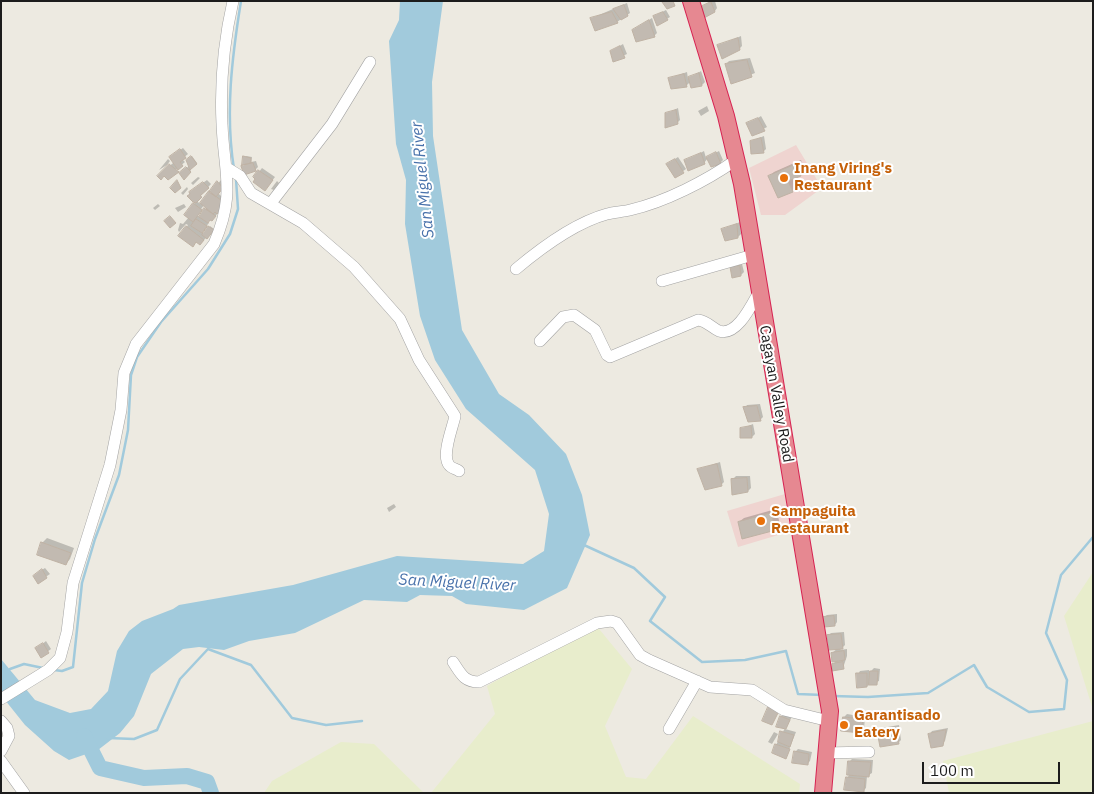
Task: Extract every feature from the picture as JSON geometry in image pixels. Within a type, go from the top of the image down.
[{"type":"highway","name":"Cagayan Valley Road","points":[[691,1],[710,59],[736,160],[825,680],[829,716],[823,793]]},
{"type":"street","points":[[1,699],[43,674],[57,662],[67,632],[73,583],[110,465],[128,361],[145,331],[214,244],[228,199],[227,168],[222,137],[222,106],[227,36],[233,1]]},
{"type":"street","points":[[271,204],[332,124],[370,62]]},
{"type":"street","points":[[516,269],[537,251],[579,227],[606,214],[630,210],[672,194],[714,175],[736,160]]},
{"type":"street","points":[[227,168],[240,176],[251,193],[303,223],[354,267],[400,319],[419,360],[455,416],[449,432],[447,462],[459,471]]},
{"type":"street","points":[[662,282],[753,255]]},
{"type":"street","points":[[540,341],[563,317],[574,315],[595,330],[607,355],[610,357],[698,320],[723,332],[730,330],[747,312],[759,292]]},
{"type":"street","points":[[453,662],[464,678],[470,682],[480,682],[597,623],[611,621],[617,624],[640,655],[710,687],[752,690],[784,710],[829,716]]},
{"type":"street","points":[[669,729],[697,681]]},
{"type":"street","points":[[1,721],[7,728],[9,736],[1,751]]},
{"type":"street","points":[[826,753],[869,752]]},
{"type":"street","points":[[1,761],[24,793]]},
{"type":"shaded area","name":"Inang Viring's Restaurant","points":[[796,145],[822,188],[785,215],[761,215],[749,168]]},
{"type":"shaded area","name":"Sampaguita Restaurant","points":[[785,494],[795,530],[738,547],[727,511]]},
{"type":"green space","points":[[1093,572],[1093,710],[1064,616]]},
{"type":"green space","points":[[595,624],[632,669],[605,726],[626,777],[646,779],[693,716],[800,784],[799,793],[431,793],[495,714],[487,686]]},
{"type":"green space","points":[[1093,721],[1093,793],[949,793],[943,761]]},
{"type":"green space","points":[[341,742],[374,744],[424,793],[264,793],[272,781]]},
{"type":"water","name":"San Miguel River","points":[[400,1],[443,1],[432,82],[433,136],[462,330],[499,394],[529,415],[566,454],[582,495],[590,535],[567,588],[524,610],[466,604],[452,596],[420,595],[407,602],[364,600],[295,633],[249,641],[224,650],[199,647],[183,649],[151,674],[134,716],[120,733],[98,750],[69,760],[54,751],[25,725],[1,695],[1,659],[35,700],[70,713],[91,709],[108,691],[117,651],[129,631],[142,621],[179,605],[293,585],[397,556],[523,564],[544,551],[549,514],[535,470],[466,409],[435,360],[420,316],[405,224],[406,180],[396,144],[389,41],[399,20]]},
{"type":"building","points":[[673,1],[675,6],[667,9],[662,2]]},
{"type":"building","points":[[711,2],[715,12],[704,18],[702,6]]},
{"type":"building","points":[[624,5],[628,16],[621,20],[613,9]]},
{"type":"building","points":[[612,12],[618,23],[595,31],[590,18]]},
{"type":"building","points":[[663,12],[668,20],[657,26],[653,16]]},
{"type":"building","points":[[649,20],[655,37],[636,42],[632,30]]},
{"type":"building","points":[[738,38],[740,50],[722,59],[717,45]]},
{"type":"building","points":[[620,46],[625,58],[613,62],[610,51]]},
{"type":"building","points":[[747,60],[752,77],[731,84],[725,64]]},
{"type":"building","points":[[699,73],[702,86],[691,88],[688,77]]},
{"type":"building","points":[[684,74],[687,87],[671,89],[668,78]]},
{"type":"building","points":[[676,110],[678,124],[665,128],[665,113]]},
{"type":"building","points":[[758,118],[765,131],[752,136],[746,123]]},
{"type":"building","points":[[761,138],[764,153],[751,154],[750,141]]},
{"type":"building","points":[[180,149],[186,158],[180,162],[183,166],[178,170],[169,157]]},
{"type":"building","points":[[716,152],[721,164],[711,167],[706,157]]},
{"type":"building","points":[[701,153],[705,164],[688,171],[684,160]]},
{"type":"building","points":[[191,156],[197,164],[190,170],[186,160]]},
{"type":"building","points":[[243,156],[251,158],[251,163],[242,165]]},
{"type":"building","points":[[675,159],[684,173],[675,178],[666,164]]},
{"type":"building","points":[[253,163],[256,171],[244,175],[241,166]]},
{"type":"building","points":[[169,164],[179,172],[168,180],[164,176],[161,180],[157,176]]},
{"type":"building","points":[[796,164],[801,176],[788,181],[793,192],[778,198],[768,176]]},
{"type":"building","points":[[186,167],[191,172],[184,180],[179,173]]},
{"type":"building","points":[[258,170],[273,180],[265,191],[253,182],[255,179],[253,177]]},
{"type":"building","points":[[177,180],[181,188],[175,193],[170,188]]},
{"type":"building","points":[[217,181],[223,188],[216,197],[209,192]]},
{"type":"building","points":[[203,182],[209,188],[200,196],[202,197],[196,203],[193,202],[187,196],[190,194],[189,192]]},
{"type":"building","points":[[209,191],[222,201],[224,205],[217,214],[215,212],[213,214],[200,203]]},
{"type":"building","points":[[193,203],[202,210],[193,222],[184,215]]},
{"type":"building","points":[[204,208],[216,216],[208,223],[199,217]]},
{"type":"building","points":[[170,216],[176,223],[170,228],[164,221]]},
{"type":"building","points":[[196,219],[207,226],[202,233],[191,226]]},
{"type":"building","points":[[737,224],[738,238],[725,241],[721,229]]},
{"type":"building","points":[[186,226],[204,240],[200,245],[196,242],[193,247],[178,236]]},
{"type":"building","points":[[208,226],[214,230],[207,239],[202,235]]},
{"type":"building","points":[[740,266],[741,276],[732,278],[730,267]]},
{"type":"building","points":[[757,406],[761,421],[748,422],[743,407]]},
{"type":"building","points":[[751,426],[752,438],[740,438],[740,428]]},
{"type":"building","points":[[717,464],[722,486],[705,490],[697,469]]},
{"type":"building","points":[[747,478],[748,492],[732,495],[731,479]]},
{"type":"building","points":[[771,513],[776,530],[742,539],[738,522]]},
{"type":"building","points":[[41,542],[71,553],[66,565],[37,555]]},
{"type":"building","points":[[42,569],[47,578],[38,584],[33,576]]},
{"type":"building","points":[[834,616],[835,626],[824,627],[823,617]]},
{"type":"building","points":[[841,634],[843,649],[829,650],[827,635]]},
{"type":"building","points":[[43,643],[49,653],[41,658],[35,648]]},
{"type":"building","points":[[844,651],[845,660],[832,662],[831,653]]},
{"type":"building","points":[[843,662],[844,669],[832,671],[832,664]]},
{"type":"building","points":[[870,671],[878,671],[877,685],[869,685]]},
{"type":"building","points":[[856,673],[867,673],[867,687],[857,688]]},
{"type":"building","points":[[768,707],[779,711],[772,725],[762,721]]},
{"type":"building","points":[[780,716],[790,720],[786,729],[776,727]]},
{"type":"building","points":[[843,717],[863,719],[861,733],[841,731]]},
{"type":"building","points":[[896,727],[899,744],[880,747],[877,731]]},
{"type":"building","points":[[946,730],[943,746],[931,748],[928,734]]},
{"type":"building","points":[[780,731],[794,735],[790,747],[778,742]]},
{"type":"building","points":[[775,744],[790,749],[786,759],[772,753]]},
{"type":"building","points":[[794,751],[809,754],[808,765],[792,763]]},
{"type":"building","points":[[848,761],[871,762],[869,777],[847,775]]},
{"type":"building","points":[[846,777],[865,779],[864,792],[844,790]]},
{"type":"waterway","points":[[234,169],[231,148],[230,106],[235,43],[241,1]]},
{"type":"waterway","points":[[54,670],[62,671],[73,667],[82,583],[95,539],[119,475],[128,430],[131,375],[137,357],[161,322],[208,269],[230,234],[238,209],[236,179]]},
{"type":"waterway","points":[[833,696],[868,697],[928,693],[974,665],[987,687],[1029,712],[1064,709],[1067,680],[1046,633],[1061,575],[1093,537]]},
{"type":"waterway","points":[[584,545],[634,568],[665,597],[650,621],[702,662],[745,660],[786,651],[798,694],[823,695]]},
{"type":"waterway","points":[[108,738],[134,739],[157,730],[180,679],[208,649],[251,665],[292,718],[326,725],[362,721]]},
{"type":"waterway","points":[[10,669],[24,664],[43,668]]},
{"type":"waterway","points":[[84,736],[100,768],[144,778],[187,776],[207,782],[211,793]]},
{"type":"place","name":"Inang Viring's Restaurant","points":[[784,178]]},
{"type":"place","name":"Sampaguita Restaurant","points":[[761,521]]},
{"type":"place","name":"Garantisado Eatery","points":[[844,725]]}]
